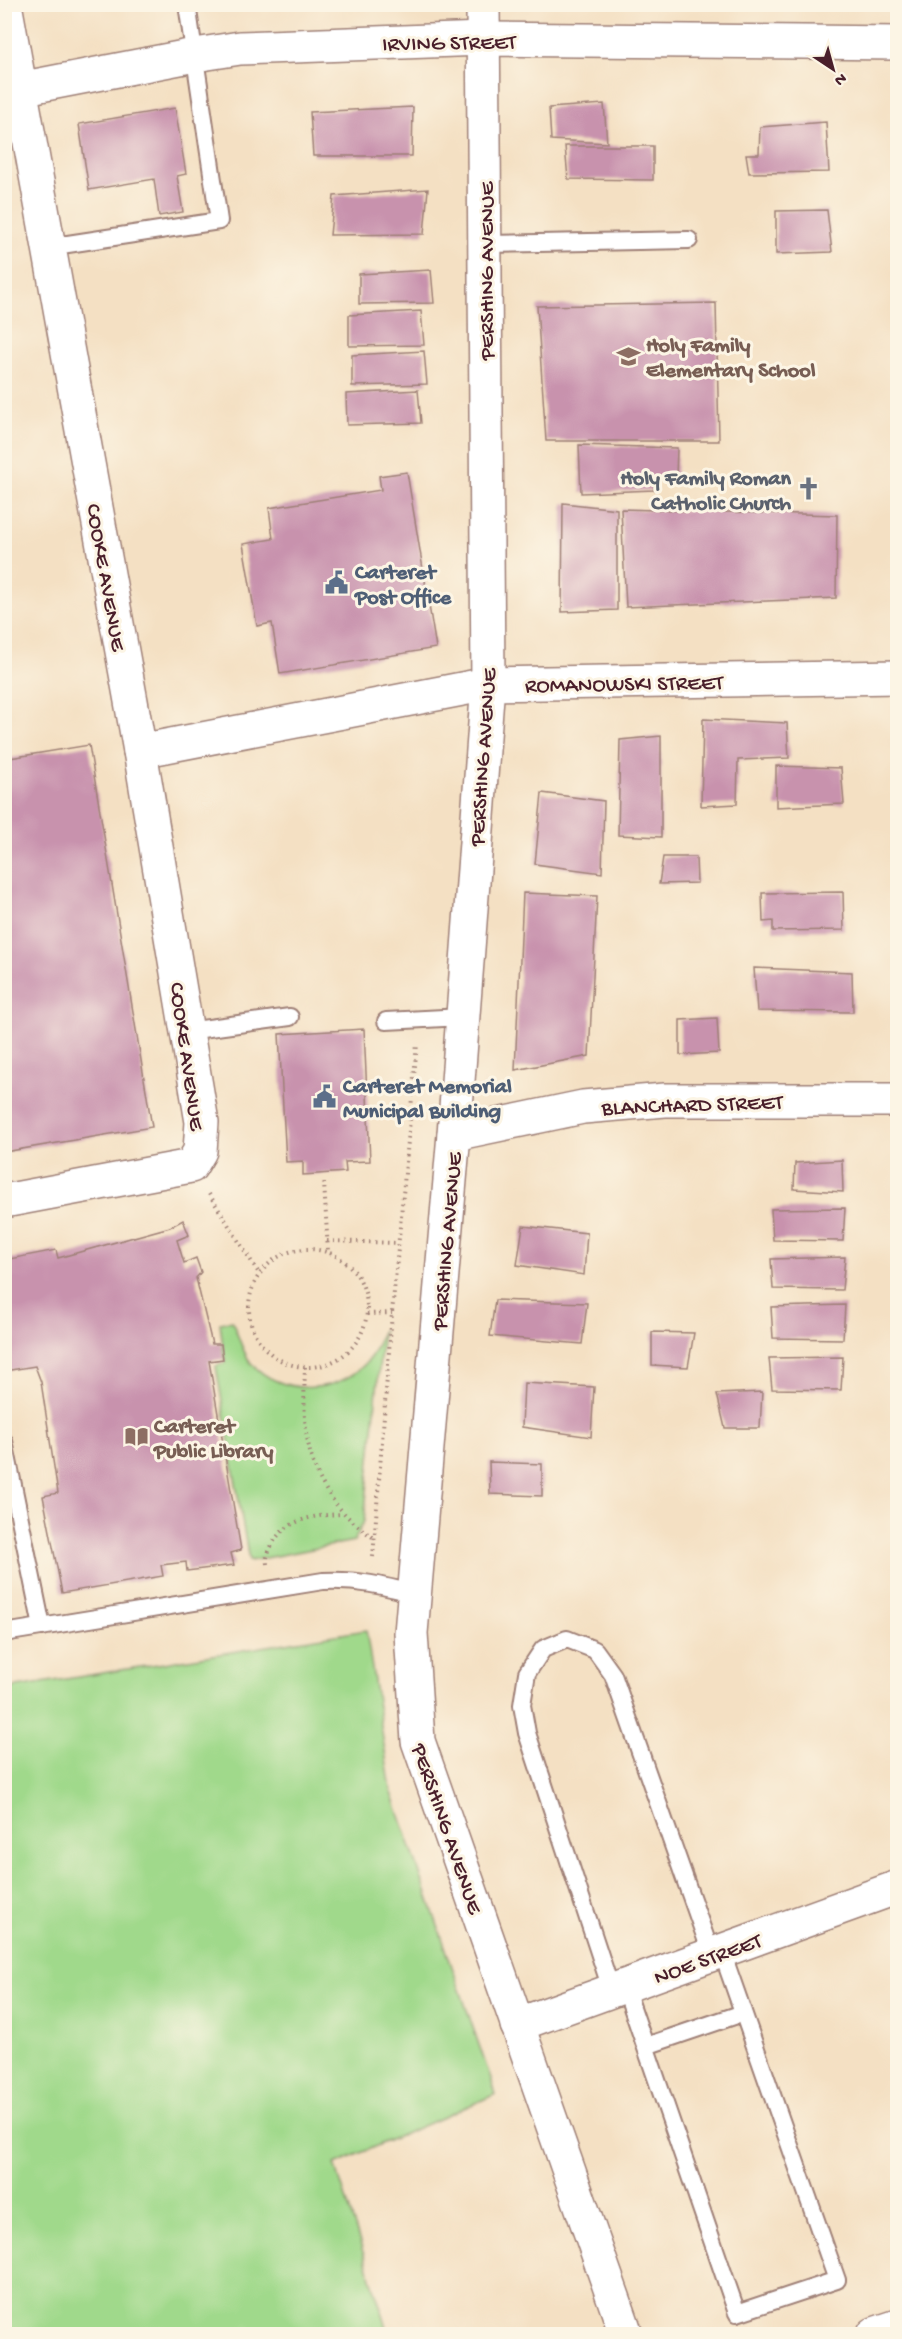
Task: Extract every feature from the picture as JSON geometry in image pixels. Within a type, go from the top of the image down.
[{"type":"street","name":"COOKE AVENUE","points":[[5,4],[13,91],[48,247],[140,751],[202,1122],[195,1159]]},
{"type":"street","name":"PERSHING AVENUE","points":[[483,4],[488,684],[454,1134],[411,1633],[418,1741],[626,2334]]},
{"type":"street","name":"IRVING STREET","points":[[13,91],[240,48],[483,39],[897,43]]},
{"type":"street","name":"ROMANOWSKI STREET","points":[[140,751],[488,684],[897,676]]},
{"type":"street","name":"BLANCHARD STREET","points":[[454,1134],[583,1107],[665,1100],[897,1100]]},
{"type":"street","points":[[4,1201],[195,1159]]},
{"type":"street","name":"NOE STREET","points":[[517,2025],[897,1887]]},
{"type":"street","points":[[874,2334],[897,2326]]},
{"type":"lane","points":[[48,247],[219,221],[186,4]]},
{"type":"lane","points":[[486,244],[689,240]]},
{"type":"lane","points":[[186,1031],[290,1017]]},
{"type":"lane","points":[[386,1021],[463,1017]]},
{"type":"lane","points":[[4,1440],[42,1627]]},
{"type":"lane","points":[[4,1633],[323,1581],[349,1579],[371,1582],[416,1594]]},
{"type":"lane","points":[[567,1640],[595,1650],[612,1675],[717,1954],[743,2013],[837,2280],[737,2313],[646,2046],[618,1989],[527,1733],[522,1705],[527,1673],[543,1649],[567,1640]]},
{"type":"lane","points":[[646,2046],[743,2013]]},
{"type":"path","points":[[373,1558],[392,1313],[420,1020]]},
{"type":"path","points":[[195,1159],[260,1275]]},
{"type":"path","points":[[324,1182],[328,1252]]},
{"type":"path","points":[[327,1241],[399,1243]]},
{"type":"path","points":[[309,1249],[328,1252],[345,1261],[358,1276],[366,1294],[367,1314],[362,1333],[350,1350],[334,1361],[305,1367],[278,1359],[263,1346],[253,1330],[250,1311],[252,1292],[260,1275],[273,1261],[290,1252],[309,1249]]},
{"type":"path","points":[[367,1314],[392,1313]]},
{"type":"path","points":[[305,1367],[306,1440],[317,1474],[330,1497],[344,1514],[375,1540]]},
{"type":"path","points":[[269,1590],[266,1557],[278,1536],[289,1525],[306,1519],[323,1514],[344,1514]]},
{"type":"green space","points":[[232,1321],[248,1359],[263,1374],[291,1386],[307,1387],[322,1386],[351,1376],[370,1358],[383,1329],[364,1521],[354,1541],[249,1561],[216,1366],[225,1363],[220,1323]]},
{"type":"green space","points":[[366,1630],[391,1790],[496,2094],[335,2164],[389,2334],[5,2334],[5,1689]]},
{"type":"building","points":[[604,104],[607,143],[551,140],[549,108]]},
{"type":"building","points":[[413,107],[412,156],[313,156],[310,112]]},
{"type":"building","points":[[175,108],[186,174],[177,176],[183,212],[159,216],[154,179],[89,190],[79,124]]},
{"type":"building","points":[[826,122],[829,172],[749,173],[746,154],[759,154],[760,127]]},
{"type":"building","points":[[565,146],[653,146],[653,180],[568,179]]},
{"type":"building","points":[[428,189],[424,234],[330,235],[334,196]]},
{"type":"building","points":[[827,210],[832,252],[776,254],[776,211]]},
{"type":"building","points":[[431,270],[434,303],[359,304],[359,274]]},
{"type":"building","points":[[716,303],[719,441],[546,441],[537,306]]},
{"type":"building","points":[[421,311],[424,345],[349,346],[349,315]]},
{"type":"building","points":[[424,351],[427,384],[352,386],[352,355]]},
{"type":"building","points":[[418,390],[421,423],[347,425],[346,394]]},
{"type":"building","points":[[579,445],[677,448],[676,477],[654,477],[654,490],[581,493]]},
{"type":"building","name":"Carteret Post Office","points":[[407,472],[436,648],[280,674],[272,623],[257,626],[243,544],[273,539],[269,508],[381,490],[379,476]]},
{"type":"building","points":[[563,503],[617,509],[617,610],[562,612]]},
{"type":"building","points":[[621,509],[837,515],[836,598],[626,607]]},
{"type":"building","points":[[703,719],[787,723],[789,758],[738,760],[737,804],[701,806]]},
{"type":"building","points":[[661,736],[661,837],[618,835],[620,740]]},
{"type":"building","points":[[89,745],[152,1127],[4,1152],[4,759]]},
{"type":"building","points":[[776,766],[841,768],[844,804],[776,807]]},
{"type":"building","points":[[542,793],[604,801],[602,873],[535,864]]},
{"type":"building","points":[[663,857],[696,857],[697,883],[659,884]]},
{"type":"building","points":[[843,892],[844,930],[773,931],[773,921],[763,922],[762,893]]},
{"type":"building","points":[[523,893],[597,896],[589,1056],[515,1070]]},
{"type":"building","points":[[754,968],[852,972],[853,1012],[757,1011]]},
{"type":"building","points":[[717,1018],[719,1053],[680,1055],[680,1020]]},
{"type":"building","name":"Carteret Memorial Municipal Building","points":[[364,1029],[370,1161],[345,1162],[346,1172],[303,1175],[303,1161],[286,1162],[279,1034]]},
{"type":"building","points":[[842,1160],[843,1192],[794,1189],[795,1163]]},
{"type":"building","points":[[845,1208],[843,1241],[773,1240],[771,1209]]},
{"type":"building","name":"Carteret Public Library","points":[[183,1220],[189,1235],[177,1240],[184,1263],[196,1258],[201,1272],[196,1278],[212,1344],[221,1344],[223,1359],[209,1361],[241,1550],[231,1553],[234,1565],[187,1571],[186,1562],[161,1565],[163,1576],[62,1593],[43,1496],[58,1493],[41,1382],[35,1366],[4,1371],[4,1260],[56,1250],[58,1258],[170,1227]]},
{"type":"building","points":[[523,1226],[587,1233],[584,1275],[517,1265]]},
{"type":"building","points":[[845,1257],[842,1290],[773,1289],[771,1259]]},
{"type":"building","points":[[495,1300],[587,1303],[582,1344],[490,1336]]},
{"type":"building","points":[[845,1305],[843,1339],[773,1338],[771,1307]]},
{"type":"building","points":[[652,1332],[694,1333],[688,1367],[652,1365]]},
{"type":"building","points":[[843,1357],[841,1390],[772,1389],[769,1358]]},
{"type":"building","points":[[524,1383],[594,1387],[591,1437],[522,1427]]},
{"type":"building","points":[[762,1392],[760,1428],[725,1428],[717,1394]]},
{"type":"building","points":[[489,1462],[542,1464],[542,1496],[490,1494]]},
{"type":"place","name":"Holy Family Elementary School","points":[[628,356]]},
{"type":"place","name":"Holy Family Roman Catholic Church","points":[[809,489]]},
{"type":"place","name":"Carteret Post Office","points":[[337,583]]},
{"type":"place","name":"Carteret Memorial Municipal Building","points":[[325,1097]]},
{"type":"place","name":"Carteret Public Library","points":[[136,1437]]}]
